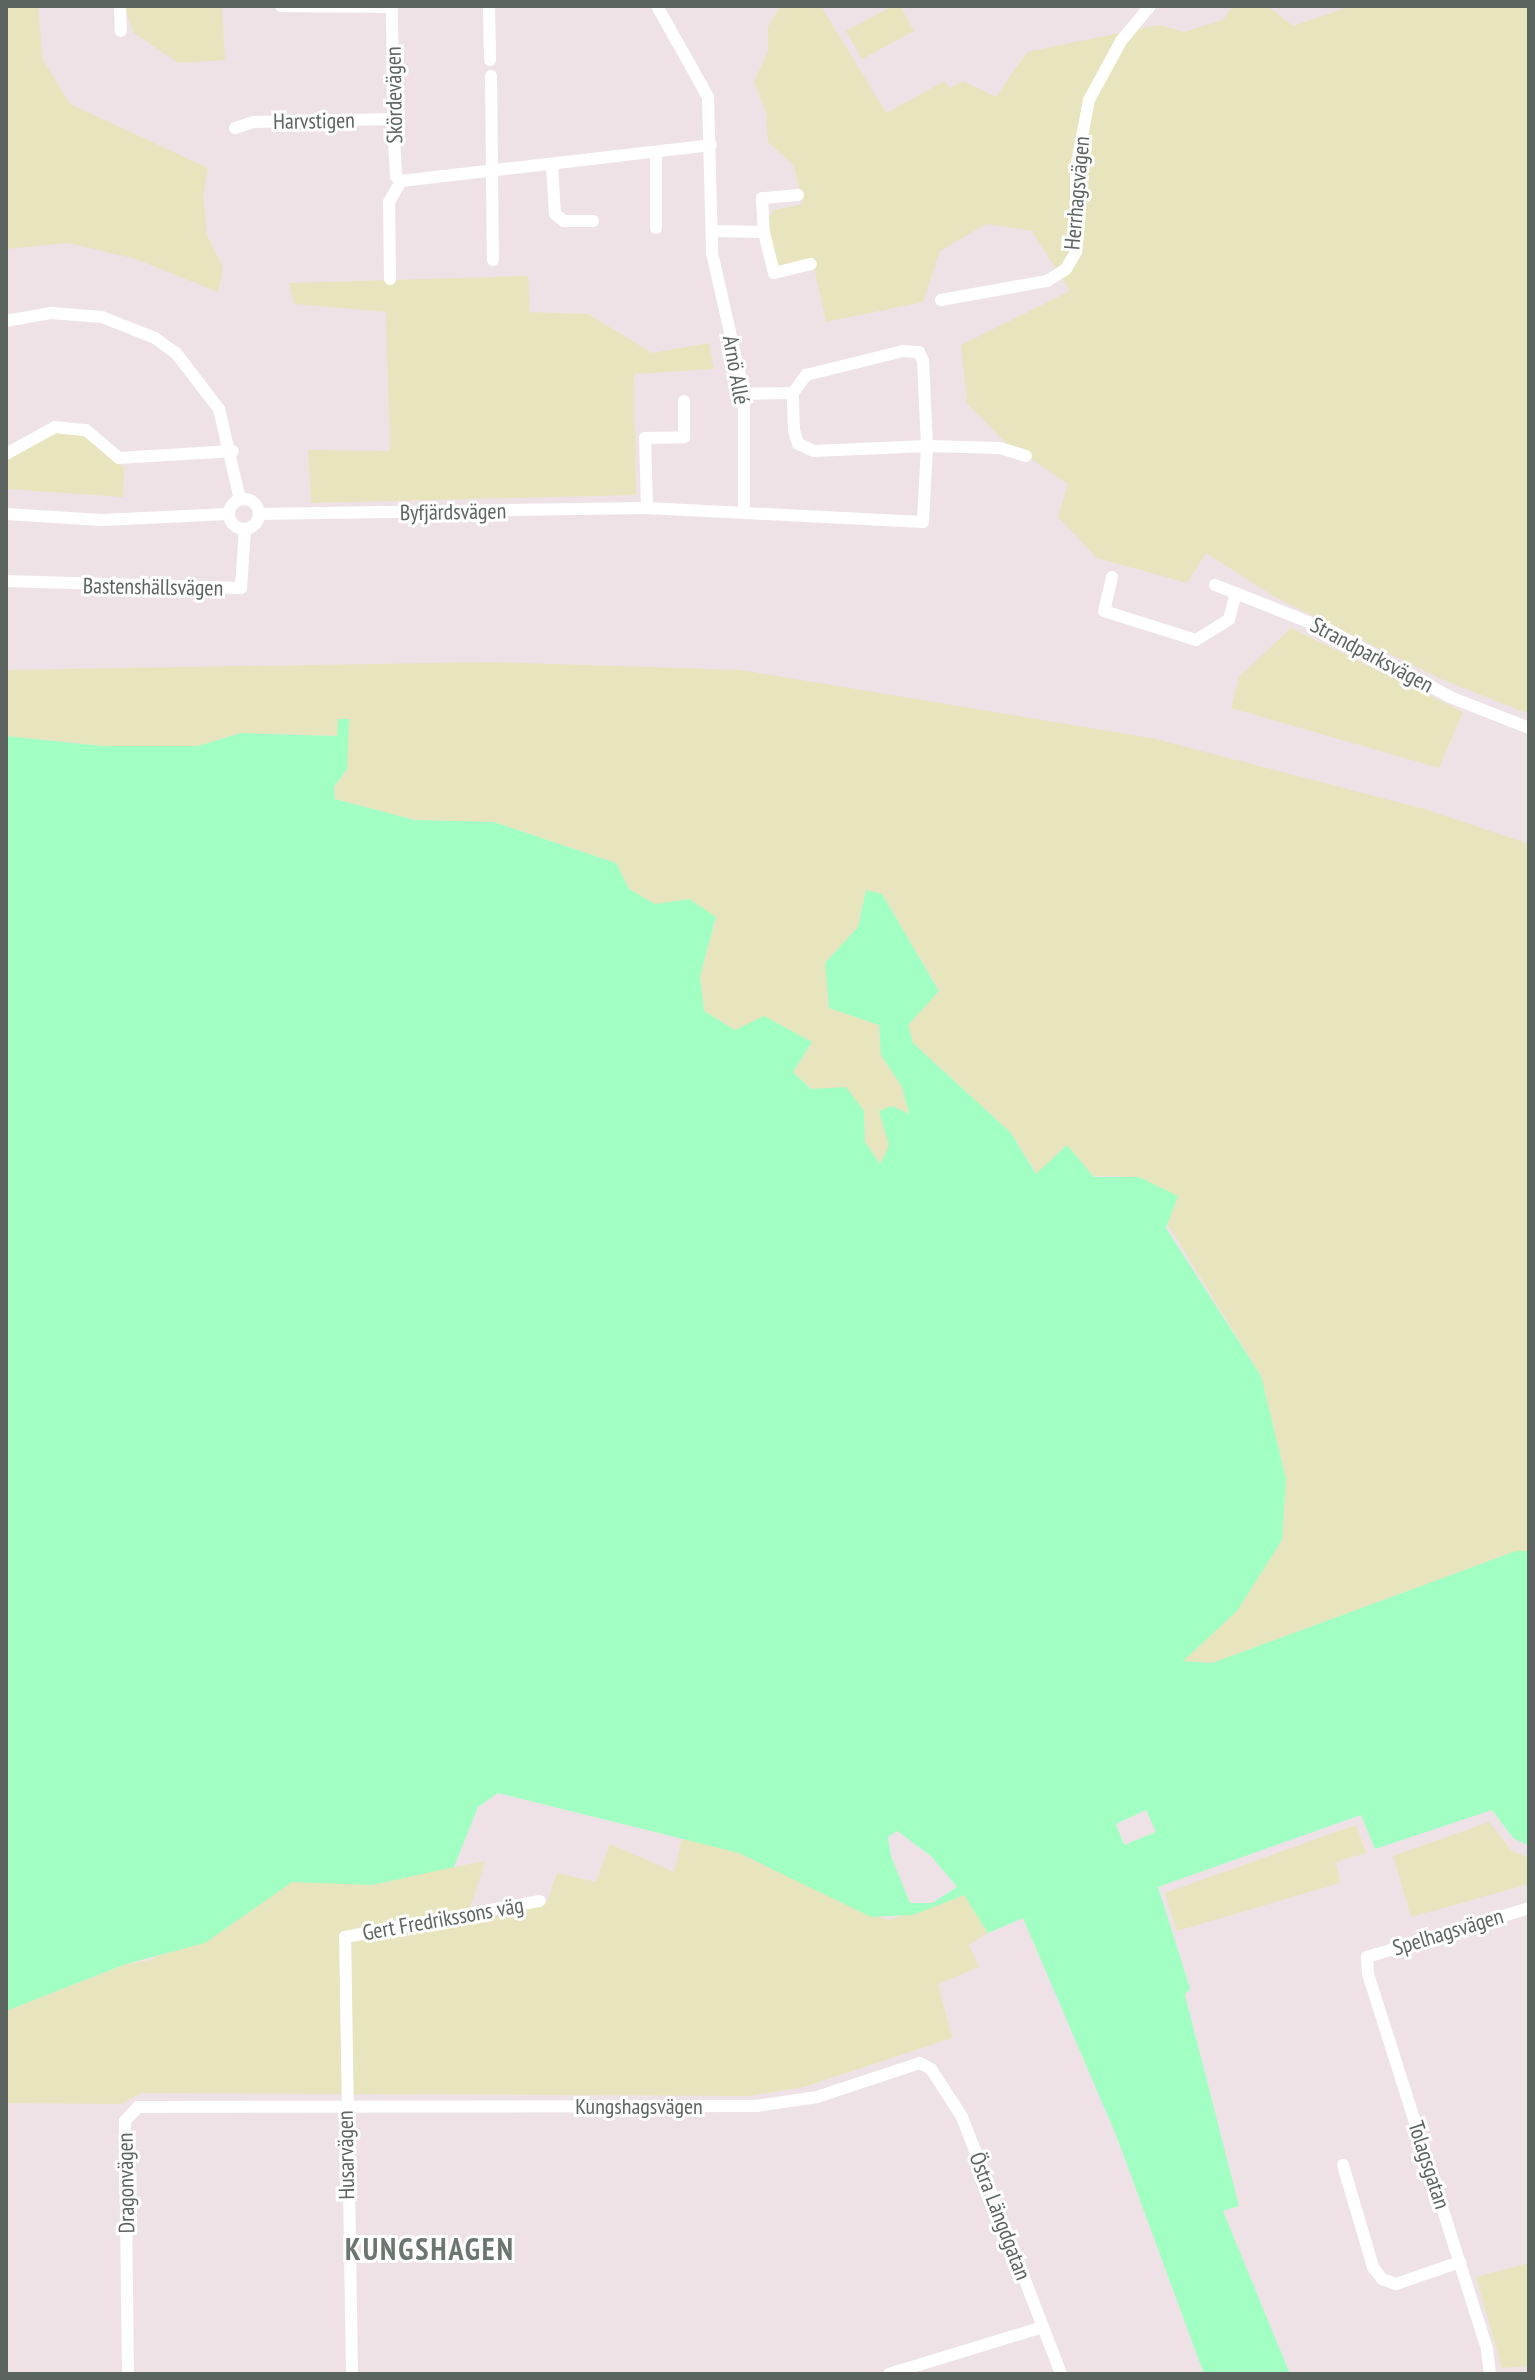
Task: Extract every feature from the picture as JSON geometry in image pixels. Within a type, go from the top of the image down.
[{"type":"street","points":[[120,6],[121,31]]},
{"type":"street","points":[[281,6],[392,6]]},
{"type":"street","name":"Skördevägen","points":[[390,279],[389,202],[401,181],[396,176],[393,119],[392,6]]},
{"type":"street","points":[[489,6],[490,60]]},
{"type":"street","name":"Arnö Allé","points":[[657,6],[708,97],[712,231],[744,394],[744,511]]},
{"type":"street","name":"Herrhagsvägen","points":[[941,300],[1047,281],[1066,269],[1076,252],[1076,168],[1089,100],[1121,41],[1150,6]]},
{"type":"street","points":[[491,76],[493,260]]},
{"type":"street","name":"Harvstigen","points":[[235,128],[253,122],[393,119]]},
{"type":"street","points":[[401,181],[711,145]]},
{"type":"street","points":[[656,153],[656,228]]},
{"type":"street","points":[[552,165],[555,214],[564,221],[593,221]]},
{"type":"street","points":[[798,195],[762,198],[764,232],[774,273],[811,264]]},
{"type":"street","points":[[712,231],[764,232]]},
{"type":"street","points":[[6,321],[78,313],[105,317],[155,338],[209,390],[233,451],[240,499],[228,514],[121,517],[6,514]]},
{"type":"street","points":[[927,446],[919,352],[806,375],[793,393],[794,430],[806,448],[1000,448],[1026,456]]},
{"type":"street","points":[[744,394],[793,393]]},
{"type":"street","points":[[647,508],[645,438],[684,437],[684,401]]},
{"type":"street","points":[[6,454],[55,427],[86,430],[119,458],[233,451]]},
{"type":"street","name":"Byfjärdsvägen","points":[[259,514],[647,508],[923,522],[927,446]]},
{"type":"street","points":[[228,514],[232,525],[245,529],[254,526],[259,514],[253,501],[240,499]]},
{"type":"street","points":[[6,506],[121,517]]},
{"type":"street","name":"Bastenshällsvägen","points":[[6,581],[241,588],[245,529]]},
{"type":"street","points":[[1112,577],[1104,611],[1196,640],[1229,619],[1236,593]]},
{"type":"street","name":"Strandparksvägen","points":[[1215,585],[1331,631],[1450,697],[1529,728]]},
{"type":"street","name":"Gert Fredrikssons väg","points":[[345,1937],[540,1901]]},
{"type":"street","name":"Spelhagsvägen","points":[[1367,1957],[1529,1908]]},
{"type":"street","name":"Husarvägen","points":[[345,1937],[351,2374]]},
{"type":"street","name":"Tolagsgatan","points":[[1367,1957],[1368,1973],[1487,2349],[1490,2374]]},
{"type":"street","name":"Kungshagsvägen","points":[[345,2105],[756,2106],[817,2097],[927,2064]]},
{"type":"street","name":"Östra Längdgatan","points":[[927,2064],[962,2117],[1061,2374]]},
{"type":"street","name":"Dragonvägen","points":[[128,2374],[125,2121],[138,2107],[153,2104],[345,2105]]},
{"type":"street","points":[[1343,2165],[1373,2267],[1382,2279],[1396,2284],[1460,2262]]},
{"type":"street","points":[[889,2374],[1043,2327]]},
{"type":"shaded area","points":[[6,6],[38,6],[43,60],[70,104],[208,168],[203,197],[207,235],[223,268],[218,292],[136,259],[68,243],[6,249]]},
{"type":"shaded area","points":[[124,6],[222,6],[225,60],[178,63],[134,33]]},
{"type":"shaded area","points":[[781,6],[821,6],[886,113],[945,81],[950,88],[963,81],[996,97],[1027,52],[1158,25],[1184,32],[1223,20],[1233,6],[1267,6],[1293,26],[1352,6],[1529,6],[1529,714],[1441,679],[1273,596],[1206,553],[1187,583],[1097,558],[1058,517],[1068,484],[1003,440],[967,403],[961,345],[1070,291],[1032,231],[986,224],[940,251],[923,302],[826,322],[813,263],[785,269],[775,262],[767,221],[774,210],[803,204],[794,166],[768,142],[766,112],[754,82],[768,51],[768,27]]},
{"type":"shaded area","points":[[893,6],[900,6],[914,31],[862,59],[846,31]]},
{"type":"shaded area","points":[[528,276],[530,312],[588,314],[652,353],[709,343],[714,369],[634,374],[636,495],[311,503],[308,450],[390,451],[386,312],[294,304],[289,283]]},
{"type":"shaded area","points":[[69,431],[83,435],[124,467],[123,497],[6,489],[6,460],[51,433]]},
{"type":"shaded area","points":[[1291,628],[1463,712],[1439,768],[1231,708],[1239,677]]},
{"type":"shaded area","points":[[489,662],[741,670],[1152,738],[1428,810],[1529,844],[1529,1551],[1516,1551],[1212,1663],[1182,1661],[1237,1611],[1261,1376],[1139,1177],[1037,1174],[1011,1133],[913,1043],[907,1025],[939,990],[882,894],[866,891],[858,927],[825,963],[879,1025],[881,1055],[902,1087],[909,1115],[880,1164],[865,1142],[864,1111],[811,1089],[793,1072],[812,1042],[735,1030],[704,1011],[700,976],[716,918],[655,904],[629,889],[616,863],[494,822],[415,820],[335,799],[334,788],[347,769],[338,736],[241,733],[198,746],[103,746],[6,736],[6,670]]},
{"type":"shaded area","points":[[338,719],[349,719],[347,769],[334,787],[335,799],[415,820],[494,822],[616,863],[629,889],[655,904],[689,899],[716,917],[700,976],[704,1011],[735,1030],[764,1016],[812,1042],[793,1072],[811,1089],[846,1087],[864,1111],[865,1142],[880,1164],[889,1146],[879,1111],[892,1106],[909,1114],[902,1087],[881,1055],[879,1025],[829,1008],[825,963],[858,927],[866,890],[882,894],[939,991],[908,1025],[913,1043],[1011,1133],[1036,1174],[1067,1145],[1094,1177],[1139,1177],[1178,1196],[1166,1228],[1261,1376],[1286,1479],[1282,1540],[1237,1611],[1183,1661],[1212,1663],[1516,1551],[1529,1551],[1529,1846],[1513,1838],[1492,1810],[1375,1849],[1361,1815],[1158,1887],[1190,1988],[1185,1995],[1239,2206],[1223,2211],[1290,2374],[1204,2374],[1116,2135],[1023,1918],[988,1933],[964,1895],[913,1915],[871,1917],[739,1853],[498,1793],[478,1807],[454,1867],[372,1885],[292,1882],[205,1943],[126,1964],[6,2011],[6,736],[103,746],[198,746],[241,733],[337,736]],"holes":[[[1146,1810],[1156,1832],[1124,1845],[1116,1824]],[[897,1831],[931,1856],[957,1887],[932,1903],[910,1903],[891,1856],[888,1837]]]},
{"type":"shaded area","points":[[1489,1822],[1512,1851],[1529,1858],[1529,1884],[1411,1917],[1393,1856]]},
{"type":"shaded area","points":[[1356,1825],[1366,1853],[1336,1862],[1340,1883],[1177,1931],[1165,1893]]},
{"type":"shaded area","points":[[682,1837],[739,1853],[833,1894],[853,1909],[890,1920],[964,1894],[988,1933],[969,1945],[979,1967],[938,1984],[952,2038],[804,2087],[748,2096],[141,2093],[121,2104],[6,2103],[6,2011],[126,1964],[151,1960],[287,1875],[450,1868],[485,1861],[469,1912],[547,1902],[557,1873],[596,1882],[610,1844],[674,1872]]},
{"type":"shaded area","points":[[1529,2263],[1529,2366],[1502,2368],[1476,2277]]},
{"type":"district","name":"KUNGSHAGEN","points":[[430,2249]]}]
